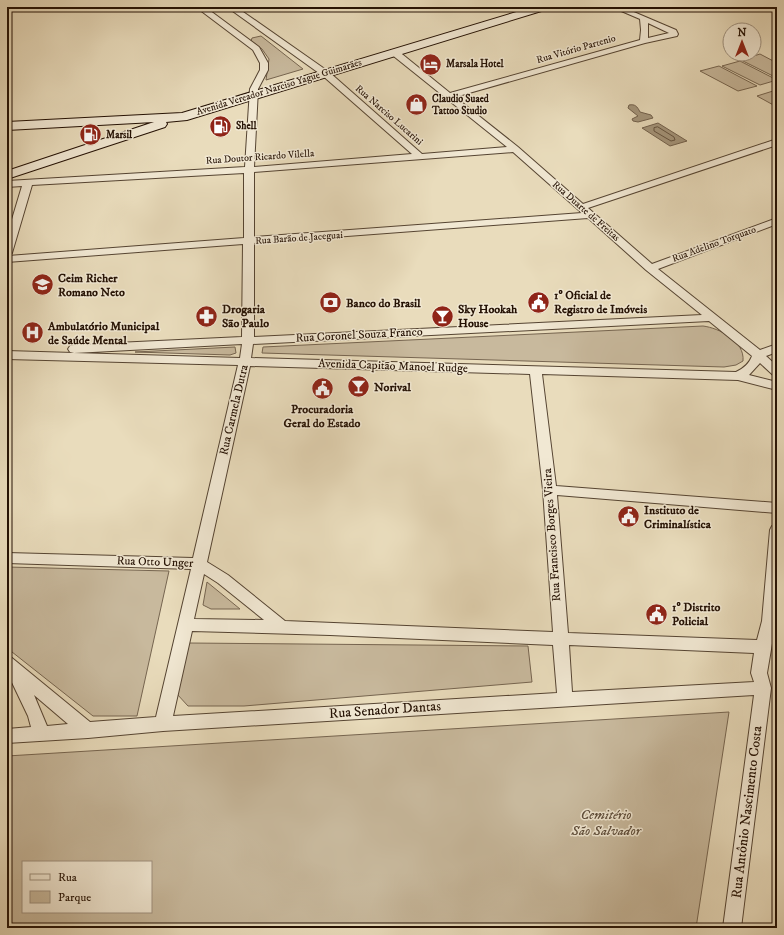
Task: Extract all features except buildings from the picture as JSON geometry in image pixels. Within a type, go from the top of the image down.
[{"type":"main road","name":"Avenida Vereador Narciso Yague Guimarães","points":[[7,117],[171,110],[183,117],[518,7]]},
{"type":"main road","name":"Avenida Vereador Narciso Yague Guimarães","points":[[321,72],[394,52],[544,7]]},
{"type":"main road","name":"Avenida Vereador Narciso Yague Guimarães","points":[[190,102],[228,95],[254,93]]},
{"type":"main road","points":[[7,175],[183,117],[197,107],[228,95]]},
{"type":"main road","name":"Avenida Vereador Narciso Yague Guimarães","points":[[7,126],[171,110]]},
{"type":"street","name":"Rua Narciso Lucarini","points":[[231,7],[321,72],[420,156]]},
{"type":"street","points":[[616,7],[643,18],[645,30],[643,41]]},
{"type":"street","points":[[203,8],[229,29],[248,34],[269,35]]},
{"type":"street","name":"Rua Vitório Partenio","points":[[448,96],[643,41],[674,34],[673,32],[643,18]]},
{"type":"street","points":[[248,34],[254,24]]},
{"type":"street","points":[[229,29],[248,34],[264,62],[264,70],[254,93]]},
{"type":"street","name":"Rua Duarte de Freitas","points":[[394,52],[515,149],[583,207],[650,268],[777,372]]},
{"type":"street","name":"Rua Carmela Dutra","points":[[163,724],[245,362],[248,341],[250,242],[249,170],[254,93]]},
{"type":"street","points":[[583,207],[777,142]]},
{"type":"street","name":"Rua Doutor Ricardo Vilella","points":[[7,184],[249,170],[515,149]]},
{"type":"street","points":[[7,253],[28,183]]},
{"type":"street","name":"Rua Barão de Jaceguai","points":[[7,260],[591,215]]},
{"type":"street","name":"Rua Adelino Torquato","points":[[650,268],[777,221]]},
{"type":"street","name":"Rua Coronel Souza Franco","points":[[7,354],[712,318]]},
{"type":"street","points":[[738,376],[754,365],[758,355],[777,348]]},
{"type":"street","name":"Avenida Capitão Manoel Rudge","points":[[7,354],[738,376],[777,386]]},
{"type":"street","name":"Rua Francisco Borges Vieira","points":[[536,371],[550,490],[565,699]]},
{"type":"street","points":[[550,490],[777,508]]},
{"type":"street","name":"Rua Antônio Nascimento Costa","points":[[732,928],[763,688],[760,673],[763,647],[773,622],[777,530]]},
{"type":"street","name":"Rua Otto Unger","points":[[7,558],[199,564],[223,579],[281,626]]},
{"type":"street","points":[[185,625],[281,626],[763,647]]},
{"type":"street","points":[[10,666],[88,731]]},
{"type":"street","points":[[10,666],[36,716],[42,734]]},
{"type":"street","name":"Rua Senador Dantas","points":[[7,736],[88,731],[163,724],[763,688]]},
{"type":"green space","points":[[261,36],[303,69],[266,80],[269,59],[262,49],[251,41],[252,38]]},
{"type":"green space","points":[[762,55],[777,63],[777,78],[745,62],[762,62]]},
{"type":"green space","points":[[742,62],[777,80],[760,85],[722,66]]},
{"type":"green space","points":[[719,66],[757,86],[738,91],[700,71]]},
{"type":"green space","points":[[773,91],[777,93],[777,107],[757,96]]},
{"type":"green space","points":[[703,326],[709,327],[730,337],[740,347],[743,354],[743,361],[736,365],[724,367],[262,353],[263,347]]},
{"type":"green space","points":[[235,347],[236,353],[230,355],[135,352]]},
{"type":"green space","points":[[7,567],[169,571],[137,716],[93,716],[7,648]]},
{"type":"green space","points":[[207,582],[240,609],[211,609],[203,605]]},
{"type":"green space","points":[[189,643],[528,646],[532,682],[244,706],[188,706],[177,694]]},
{"type":"green space","name":"Cemitério São Salvador","points":[[729,712],[696,928],[7,928],[7,756]]},
{"type":"water","points":[[629,105],[636,106],[640,112],[651,115],[653,118],[638,122],[633,121],[632,119],[638,116],[628,108]]},
{"type":"water","points":[[658,123],[687,141],[670,146],[642,128]]},
{"type":"place","name":"Marsala Hotel","points":[[431,64]]},
{"type":"place","name":"Claudio Suaed Tattoo Studio","points":[[416,105]]},
{"type":"place","name":"Shell","points":[[221,126]]},
{"type":"place","name":"Marsil","points":[[91,135]]},
{"type":"place","name":"Ceim Richer Romano Neto","points":[[42,285]]},
{"type":"place","name":"1º Oficial de Registro de Imóveis","points":[[538,302]]},
{"type":"place","name":"Banco do Brasil","points":[[330,303]]},
{"type":"place","name":"Drogaria São Paulo","points":[[207,316]]},
{"type":"place","name":"Sky Hookah House","points":[[443,316]]},
{"type":"place","name":"Ambulatório Municipal de Saúde Mental","points":[[33,333]]},
{"type":"place","name":"Norival","points":[[358,387]]},
{"type":"place","name":"Procuradoria Geral do Estado","points":[[322,388]]},
{"type":"place","name":"Instituto de Criminalística","points":[[629,517]]},
{"type":"place","name":"1º Distrito Policial","points":[[657,614]]}]
